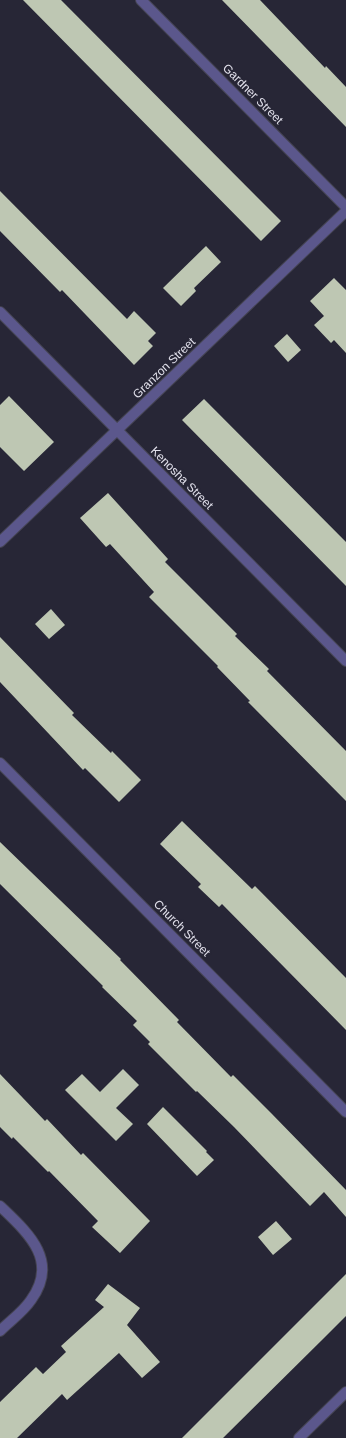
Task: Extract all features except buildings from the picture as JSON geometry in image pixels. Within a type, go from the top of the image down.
[{"type":"street","name":"Gardner Street","points":[[141,0],[346,207]]},
{"type":"street","name":"Granzon Street","points":[[0,542],[346,211]]},
{"type":"street","name":"Kenosha Street","points":[[0,312],[346,661]]},
{"type":"street","name":"Church Street","points":[[0,763],[346,1112]]},
{"type":"street","points":[[0,1206],[32,1239],[38,1250],[42,1272],[40,1283],[31,1301],[0,1331]]},
{"type":"street","points":[[299,1438],[346,1392]]}]
